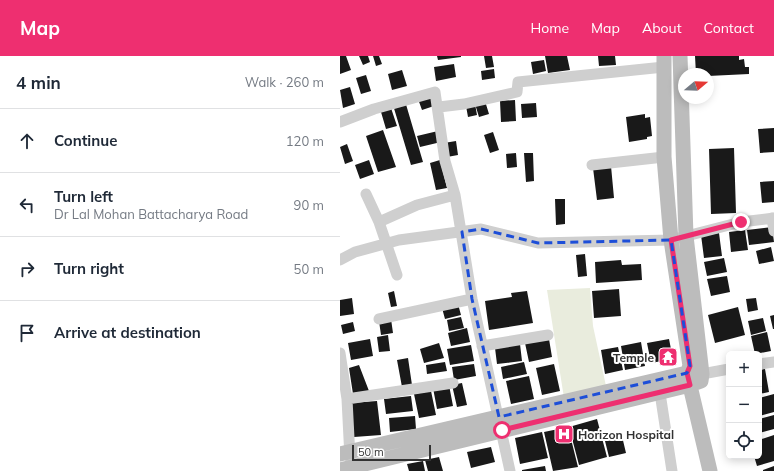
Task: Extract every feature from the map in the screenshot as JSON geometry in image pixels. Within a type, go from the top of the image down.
[{"type":"main road","points":[[680,56],[686,236],[693,377]]},
{"type":"main road","points":[[664,61],[664,157],[671,240],[690,366],[710,471]]},
{"type":"main road","points":[[345,453],[660,393],[693,377]]},
{"type":"main road","points":[[347,469],[501,424],[693,377]]},
{"type":"street","points":[[439,107],[464,104],[516,92],[518,82],[664,61]]},
{"type":"street","points":[[340,122],[374,109],[435,92],[439,107],[445,161],[455,196],[472,299],[501,424],[510,471]]},
{"type":"street","points":[[592,165],[664,157]]},
{"type":"street","points":[[366,194],[379,222],[397,275]]},
{"type":"street","points":[[379,222],[417,205],[455,196]]},
{"type":"street","points":[[340,260],[355,252],[386,244],[481,229],[538,243],[671,240],[741,222],[773,218],[774,231]]},
{"type":"street","points":[[379,319],[472,299]]},
{"type":"street","points":[[482,346],[548,335]]},
{"type":"street","points":[[340,353],[347,399],[345,453],[347,469]]},
{"type":"street","points":[[762,364],[774,362]]},
{"type":"street","points":[[693,377],[726,370]]},
{"type":"street","points":[[347,399],[452,383]]},
{"type":"street","points":[[660,393],[672,471]]},
{"type":"highlighted area","points":[[481,229],[538,243],[671,240],[690,366],[687,373],[499,417],[472,299],[462,232]]},
{"type":"shaded area","points":[[590,288],[593,326],[606,386],[564,398],[547,290]]},
{"type":"building","points":[[340,56],[346,56],[351,70],[340,74]]},
{"type":"building","points":[[359,56],[368,56],[370,62],[363,65]]},
{"type":"building","points":[[373,56],[379,56],[382,64],[376,66]]},
{"type":"building","points":[[437,56],[461,56],[461,57],[438,60]]},
{"type":"building","points":[[484,56],[492,56],[494,67],[486,68]]},
{"type":"building","points":[[545,56],[567,56],[570,70],[548,73]]},
{"type":"building","points":[[598,56],[615,56],[616,65],[599,66]]},
{"type":"building","points":[[695,56],[739,56],[739,60],[744,59],[745,67],[749,67],[749,74],[714,76],[714,68],[696,68]]},
{"type":"building","points":[[544,60],[546,71],[533,74],[531,62]]},
{"type":"building","points":[[454,64],[456,77],[436,81],[434,67]]},
{"type":"building","points":[[494,69],[495,78],[482,80],[481,71]]},
{"type":"building","points":[[402,70],[407,86],[392,90],[388,74]]},
{"type":"building","points":[[366,75],[371,91],[361,94],[356,78]]},
{"type":"building","points":[[350,87],[355,104],[343,108],[340,90]]},
{"type":"building","points":[[433,94],[437,105],[422,110],[418,99]]},
{"type":"building","points":[[515,100],[516,121],[501,122],[500,101]]},
{"type":"building","points":[[405,101],[423,162],[411,165],[393,105]]},
{"type":"building","points":[[485,101],[489,114],[479,117],[475,104]]},
{"type":"building","points":[[536,103],[537,117],[522,118],[521,104]]},
{"type":"building","points":[[475,104],[477,115],[468,117],[466,106]]},
{"type":"building","points":[[391,108],[397,126],[386,129],[381,112]]},
{"type":"building","points":[[645,114],[645,118],[650,117],[652,136],[647,137],[647,139],[629,142],[626,117]]},
{"type":"building","points":[[774,128],[774,152],[760,153],[758,129]]},
{"type":"building","points":[[383,130],[396,167],[378,172],[366,136]]},
{"type":"building","points":[[438,131],[441,142],[420,147],[417,136]]},
{"type":"building","points":[[493,132],[499,150],[490,153],[484,135]]},
{"type":"building","points":[[456,141],[458,155],[447,157],[444,143]]},
{"type":"building","points":[[347,144],[353,161],[345,164],[340,147]]},
{"type":"building","points":[[734,148],[736,213],[711,214],[709,149]]},
{"type":"building","points":[[516,153],[517,167],[507,168],[506,154]]},
{"type":"building","points":[[524,153],[533,153],[534,181],[526,182]]},
{"type":"building","points":[[369,160],[374,174],[360,179],[355,165]]},
{"type":"building","points":[[440,160],[447,188],[436,190],[430,163]]},
{"type":"building","points":[[611,166],[614,198],[597,200],[593,168]]},
{"type":"building","points":[[774,181],[774,202],[762,203],[760,182]]},
{"type":"building","points":[[555,199],[565,199],[565,224],[556,225]]},
{"type":"building","points":[[772,227],[774,242],[749,245],[747,230]]},
{"type":"building","points":[[745,230],[748,250],[731,252],[729,232]]},
{"type":"building","points":[[719,233],[722,256],[704,258],[701,235]]},
{"type":"building","points":[[771,247],[774,261],[759,264],[756,251]]},
{"type":"building","points":[[585,254],[587,276],[578,277],[576,255]]},
{"type":"building","points":[[724,258],[727,272],[707,276],[704,262]]},
{"type":"building","points":[[621,260],[622,265],[641,264],[642,280],[596,283],[595,262]]},
{"type":"building","points":[[727,276],[730,292],[711,296],[707,279]]},
{"type":"building","points":[[619,289],[621,316],[594,318],[592,291]]},
{"type":"building","points":[[394,291],[397,306],[391,307],[388,293]]},
{"type":"building","points":[[527,291],[533,323],[489,330],[485,301],[512,297],[511,293]]},
{"type":"building","points":[[352,298],[354,314],[340,316],[340,300]]},
{"type":"building","points":[[756,298],[758,310],[748,312],[746,299]]},
{"type":"building","points":[[458,304],[461,315],[445,319],[442,308]]},
{"type":"building","points":[[738,307],[745,335],[715,343],[708,315]]},
{"type":"building","points":[[774,315],[774,329],[773,329],[770,316]]},
{"type":"building","points":[[461,317],[464,328],[449,331],[447,320]]},
{"type":"building","points":[[763,318],[766,331],[751,335],[748,321]]},
{"type":"building","points":[[391,319],[393,333],[381,335],[379,321]]},
{"type":"building","points":[[353,322],[355,331],[343,334],[341,325]]},
{"type":"building","points":[[467,328],[470,342],[451,346],[448,333]]},
{"type":"building","points":[[767,332],[771,351],[762,353],[762,351],[754,351],[751,336]]},
{"type":"building","points":[[388,335],[390,351],[379,352],[377,337]]},
{"type":"building","points":[[370,339],[373,356],[351,360],[348,343]]},
{"type":"building","points":[[549,339],[552,357],[529,362],[525,343]]},
{"type":"building","points":[[669,339],[673,359],[651,363],[647,343]]},
{"type":"building","points":[[641,342],[645,366],[625,370],[621,346]]},
{"type":"building","points":[[439,343],[444,358],[424,363],[420,349]]},
{"type":"building","points":[[520,344],[522,361],[497,364],[495,348]]},
{"type":"building","points":[[471,345],[474,361],[450,365],[447,349]]},
{"type":"building","points":[[618,347],[623,370],[605,374],[601,350]]},
{"type":"building","points":[[408,358],[412,385],[402,387],[397,360]]},
{"type":"building","points":[[445,362],[447,371],[427,374],[426,365]]},
{"type":"building","points":[[524,362],[527,374],[503,379],[501,367]]},
{"type":"building","points":[[474,364],[476,376],[454,380],[452,367]]},
{"type":"building","points":[[554,364],[560,391],[542,395],[536,368]]},
{"type":"building","points":[[359,365],[369,391],[353,394],[349,368]]},
{"type":"building","points":[[765,369],[769,392],[762,393],[762,387],[762,370]]},
{"type":"building","points":[[529,376],[534,399],[511,404],[506,381]]},
{"type":"building","points":[[462,383],[467,405],[457,407],[452,385]]},
{"type":"building","points":[[449,385],[453,406],[437,409],[433,388]]},
{"type":"building","points":[[431,391],[436,415],[419,418],[414,394]]},
{"type":"building","points":[[774,394],[774,412],[762,415],[762,397]]},
{"type":"building","points":[[411,396],[413,411],[386,414],[384,399]]},
{"type":"building","points":[[377,401],[381,435],[354,437],[351,403]]},
{"type":"building","points":[[774,415],[774,429],[762,432],[762,418]]},
{"type":"building","points":[[415,416],[416,429],[390,432],[389,418]]},
{"type":"building","points":[[597,419],[607,457],[579,465],[569,427]]},
{"type":"building","points":[[568,427],[578,467],[553,471],[544,432]]},
{"type":"building","points":[[542,432],[548,458],[520,464],[515,438]]},
{"type":"building","points":[[621,432],[626,453],[609,457],[604,437]]},
{"type":"building","points":[[774,435],[774,461],[757,466],[755,459],[762,459],[762,439]]},
{"type":"building","points":[[491,447],[495,462],[471,468],[467,452]]},
{"type":"building","points":[[439,457],[443,471],[428,471],[425,460]]},
{"type":"building","points":[[423,461],[425,471],[409,471],[407,464]]},
{"type":"building","points":[[545,466],[546,471],[522,471],[522,470]]},
{"type":"building","points":[[774,466],[774,471],[763,471],[763,470]]},
{"type":"place","name":"Temple","points":[[668,357]]},
{"type":"place","name":"Horizon Hospital","points":[[564,434]]},
{"type":"route","points":[[502,430],[690,385],[687,373],[690,366],[671,240],[741,222]]}]
